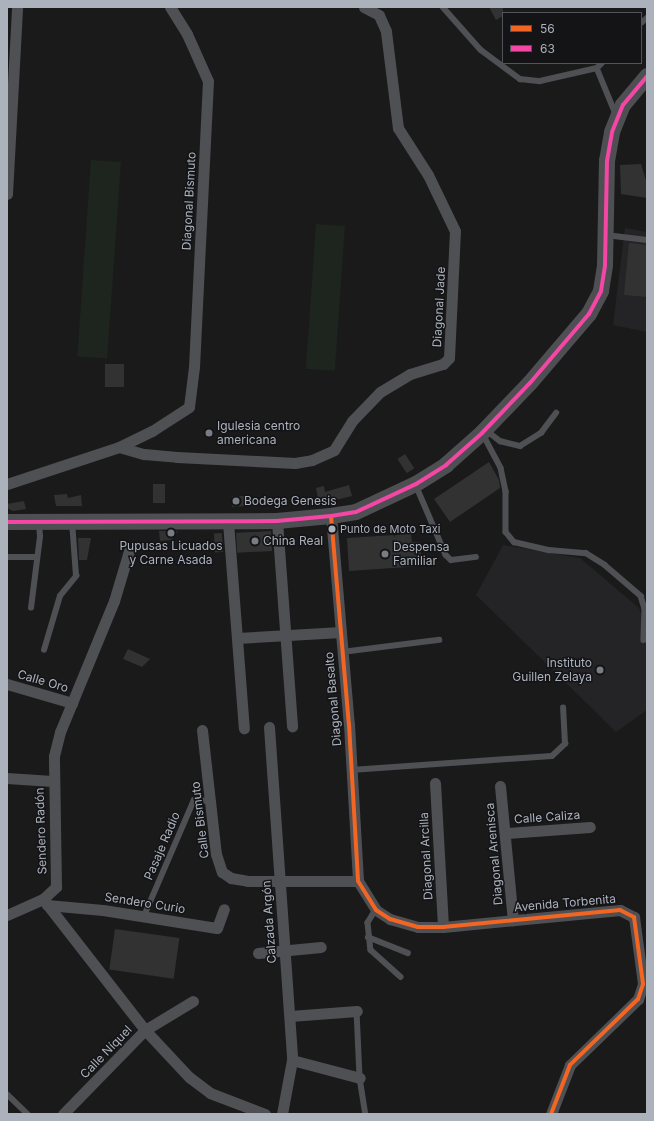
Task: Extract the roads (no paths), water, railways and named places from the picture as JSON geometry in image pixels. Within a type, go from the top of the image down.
[{"type":"main road","points":[[7,522],[228,522],[277,521],[331,516],[356,512],[416,484],[446,465],[484,431],[530,383],[589,314],[600,291],[606,266],[606,161],[612,132],[623,105],[647,76]]},
{"type":"street","points":[[7,194],[17,7]]},
{"type":"street","name":"Diagonal Bismuto","points":[[119,447],[152,431],[189,407],[194,367],[208,81],[190,40],[170,7]]},
{"type":"street","name":"Diagonal Jade","points":[[119,447],[144,454],[170,456],[295,463],[312,460],[334,450],[352,421],[380,392],[410,374],[443,364],[449,358],[455,231],[428,175],[398,128],[386,31],[379,15],[364,7]]},
{"type":"street","points":[[7,484],[119,447]]},
{"type":"street","name":"Diagonal Basalto","points":[[331,516],[352,770],[358,881]]},
{"type":"street","points":[[277,521],[292,726]]},
{"type":"street","points":[[228,522],[244,728]]},
{"type":"street","name":"Sendero Radón","points":[[45,902],[56,887],[52,781],[54,756],[72,704],[114,601],[129,551]]},
{"type":"street","points":[[237,638],[341,632]]},
{"type":"street","name":"Calle Oro","points":[[7,684],[72,704]]},
{"type":"street","name":"Calzada Argón","points":[[268,727],[292,1060],[282,1114]]},
{"type":"street","name":"Calle Bismuto","points":[[202,730],[216,854],[222,872],[230,878],[248,881],[358,881]]},
{"type":"street","points":[[7,778],[52,781]]},
{"type":"street","name":"Diagonal Arcilla","points":[[435,783],[443,927]]},
{"type":"street","name":"Diagonal Arenisca","points":[[500,786],[506,833],[513,920]]},
{"type":"street","name":"Calle Caliza","points":[[506,833],[590,827]]},
{"type":"street","name":"Avenida Torbenita","points":[[358,881],[376,910],[390,919],[418,927],[443,927],[620,910],[629,912],[634,917],[643,984],[638,999],[570,1065],[552,1114]]},
{"type":"street","points":[[7,915],[45,902],[145,1030],[189,1077],[210,1093],[265,1114]]},
{"type":"street","name":"Sendero Curio","points":[[45,902],[217,928],[224,909]]},
{"type":"street","points":[[258,953],[321,947]]},
{"type":"street","name":"Calle Níquel","points":[[63,1114],[145,1030],[193,1001]]},
{"type":"street","points":[[290,1016],[357,1011]]},
{"type":"street","points":[[292,1060],[360,1078]]},
{"type":"lane","points":[[442,7],[481,50],[520,79],[540,81],[597,68],[601,64]]},
{"type":"lane","points":[[597,68],[618,118]]},
{"type":"lane","points":[[606,234],[647,240]]},
{"type":"lane","points":[[484,431],[500,441],[520,446],[541,433],[556,413]]},
{"type":"lane","points":[[484,431],[503,475],[506,491],[506,532],[514,542],[549,550],[586,553],[605,565],[641,596],[646,628],[644,640]]},
{"type":"lane","points":[[416,484],[446,555],[451,560],[476,557]]},
{"type":"lane","points":[[31,608],[37,557],[39,522]]},
{"type":"lane","points":[[44,650],[60,596],[76,576],[72,522]]},
{"type":"lane","points":[[7,557],[37,557]]},
{"type":"lane","points":[[342,652],[439,640]]},
{"type":"lane","points":[[352,770],[552,756],[565,744],[563,708]]},
{"type":"lane","name":"Pasaje Radio","points":[[144,916],[194,800],[211,801]]},
{"type":"lane","points":[[376,910],[368,923],[368,937],[371,950],[401,977]]},
{"type":"lane","points":[[368,937],[408,953]]},
{"type":"lane","points":[[357,1011],[360,1078],[366,1114]]},
{"type":"lane","points":[[7,1094],[28,1114]]},
{"type":"place","name":"Igulesia centro americana","points":[[209,433]]},
{"type":"place","name":"Bodega Genesis","points":[[236,501]]},
{"type":"place","name":"Punto de Moto Taxi","points":[[332,529]]},
{"type":"place","name":"Pupusas Licuados y Carne Asada","points":[[171,533]]},
{"type":"place","name":"China Real","points":[[255,541]]},
{"type":"place","name":"Despensa Familiar","points":[[385,554]]},
{"type":"place","name":"Instituto Guillen Zelaya","points":[[600,670]]}]
